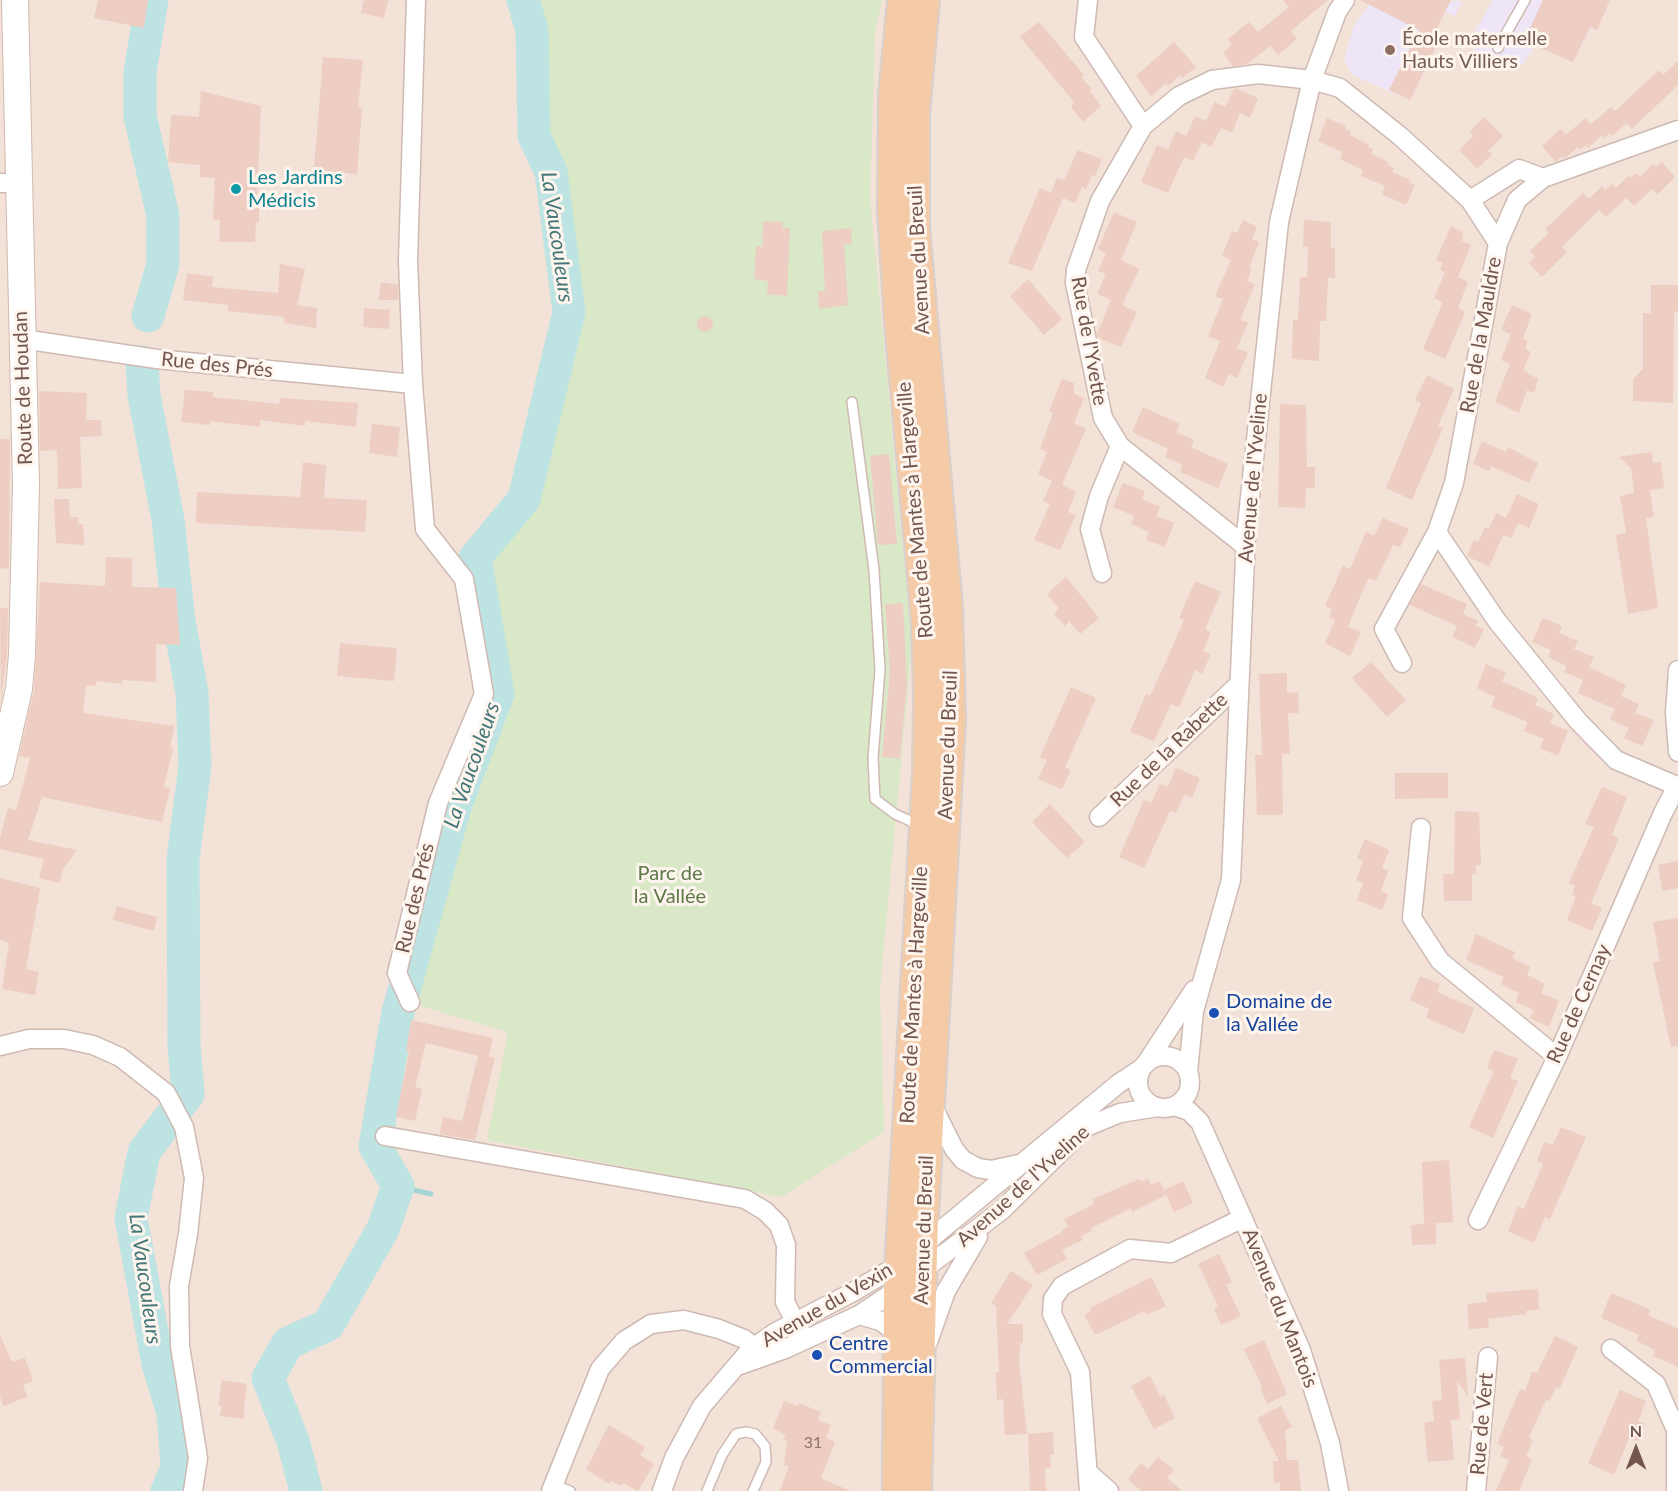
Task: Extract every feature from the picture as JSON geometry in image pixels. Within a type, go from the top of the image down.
[{"type":"main road","name":"Route de Mantes à Hargeville","points":[[897,1491],[897,1333],[910,1268],[923,827],[928,737],[926,623],[899,323],[892,212],[893,96],[902,0]]},
{"type":"main road","name":"Avenue du Breuil","points":[[917,1491],[918,1366],[910,1268],[930,1101],[951,719],[948,608],[915,226],[915,113],[925,0]]},
{"type":"street","name":"Route de Houdan","points":[[0,773],[19,689],[22,655],[26,485],[21,342],[9,183],[15,0]]},
{"type":"street","name":"Rue des Prés","points":[[410,1002],[397,974],[438,803],[484,694],[464,579],[425,529],[413,384],[408,261],[416,0]]},
{"type":"street","points":[[1088,0],[1084,37],[1143,126]]},
{"type":"street","name":"Avenue de l'Yveline","points":[[1189,1076],[1192,1022],[1231,880],[1245,546],[1279,222],[1312,80],[1337,12],[1345,0]]},
{"type":"street","name":"Rue de l'Yvette","points":[[1245,546],[1120,446],[1103,418],[1075,283],[1076,270],[1100,201],[1143,126],[1179,96],[1212,80],[1258,74],[1312,80]]},
{"type":"street","name":"Rue de la Mauldre","points":[[1312,80],[1340,88],[1400,136],[1470,200],[1498,243],[1454,483],[1437,532],[1384,629],[1402,663]]},
{"type":"street","points":[[1498,243],[1517,200],[1543,178],[1678,130]]},
{"type":"street","points":[[1470,200],[1519,169],[1543,178]]},
{"type":"street","name":"Rue des Prés","points":[[21,342],[36,341],[157,359],[413,384]]},
{"type":"street","points":[[1102,573],[1090,529],[1099,496],[1120,446]]},
{"type":"street","points":[[1437,532],[1497,621],[1578,721],[1616,760],[1678,787],[1678,778]]},
{"type":"street","points":[[1678,670],[1678,752]]},
{"type":"street","name":"Rue de la Rabette","points":[[1099,817],[1239,684]]},
{"type":"street","name":"Rue de Cernay","points":[[1478,1220],[1557,1057],[1663,813],[1678,787]]},
{"type":"street","points":[[1421,828],[1412,918],[1440,961],[1557,1057]]},
{"type":"street","name":"Avenue de l'Yveline","points":[[910,1268],[1020,1164],[1118,1083],[1144,1065],[1178,1017],[1208,965]]},
{"type":"street","points":[[0,1046],[29,1040],[64,1040],[93,1045],[120,1057],[166,1093],[184,1127],[194,1178],[179,1286],[180,1346],[198,1458],[193,1491]]},
{"type":"street","points":[[1154,1058],[1177,1059],[1189,1076],[1186,1096],[1166,1106],[1144,1099],[1140,1092],[1138,1076],[1144,1065],[1154,1058]]},
{"type":"street","name":"Avenue du Mantois","points":[[1189,1076],[1203,1131]]},
{"type":"street","points":[[930,1101],[951,1144],[963,1160],[978,1168],[991,1170],[1020,1164]]},
{"type":"street","name":"Avenue de l'Yveline","points":[[910,1268],[993,1217],[1027,1188],[1056,1154],[1086,1127],[1120,1113],[1166,1106]]},
{"type":"street","name":"Avenue du Mantois","points":[[1166,1106],[1183,1108],[1196,1117],[1243,1218],[1301,1350],[1330,1443],[1339,1491]]},
{"type":"street","points":[[385,1136],[745,1199],[765,1211],[779,1225],[786,1245],[785,1302],[805,1340]]},
{"type":"street","points":[[918,1366],[946,1291],[969,1250],[993,1217]]},
{"type":"street","points":[[1109,1491],[1089,1482],[1080,1372],[1052,1314],[1053,1299],[1062,1286],[1130,1250],[1171,1253],[1243,1218]]},
{"type":"street","name":"Avenue du Vexin","points":[[558,1489],[600,1370],[624,1341],[651,1324],[684,1320],[719,1329],[757,1353],[805,1340],[859,1316],[910,1268]]},
{"type":"street","name":"Avenue du Vexin","points":[[662,1491],[674,1458],[702,1406],[740,1365],[796,1323],[910,1268]]},
{"type":"street","points":[[859,1316],[880,1321],[897,1333]]},
{"type":"street","points":[[1611,1349],[1656,1384],[1677,1430],[1676,1491]]},
{"type":"street","name":"Rue de Vert","points":[[1476,1491],[1488,1357]]},
{"type":"lane","points":[[1498,48],[1525,0]]},
{"type":"lane","points":[[852,402],[874,570],[880,659],[873,758],[875,799],[895,814],[923,827]]},
{"type":"lane","points":[[707,1491],[722,1455],[736,1434],[746,1432],[755,1434],[765,1446],[766,1462],[753,1491]]},
{"type":"shaded area","points":[[0,0],[1678,0],[1678,1491],[0,1491]]},
{"type":"shaded area","name":"École maternelle Hauts Villiers","points":[[1373,0],[1462,1],[1455,16],[1445,12],[1432,38],[1439,41],[1410,100],[1352,75],[1344,59],[1354,25]]},
{"type":"shaded area","points":[[1493,0],[1610,0],[1597,30],[1590,28],[1573,62],[1535,45],[1523,64],[1501,65],[1477,60],[1471,39]]},
{"type":"green space","name":"Parc de la Vallée","points":[[516,0],[882,0],[875,32],[870,199],[912,644],[880,988],[884,1132],[781,1197],[487,1140],[508,1032],[421,1006],[415,975],[489,727],[501,675],[493,551],[536,494],[562,351]]},
{"type":"water","points":[[394,996],[399,1012],[395,1052],[381,1048],[384,1024]]},
{"type":"building","points":[[98,0],[148,0],[144,28],[94,18]]},
{"type":"building","points":[[364,0],[388,0],[384,18],[361,13]]},
{"type":"building","points":[[1283,0],[1328,0],[1291,31],[1297,39],[1278,55],[1270,46],[1247,64],[1233,66],[1223,53],[1232,45],[1228,39],[1249,22],[1258,32],[1289,7]]},
{"type":"building","points":[[1360,0],[1451,0],[1432,38],[1439,41],[1410,100],[1389,90],[1419,30]]},
{"type":"building","points":[[1543,0],[1610,0],[1597,30],[1590,27],[1573,62],[1524,41]]},
{"type":"building","points":[[1039,22],[1084,75],[1082,78],[1092,89],[1090,91],[1101,106],[1083,122],[1071,107],[1074,102],[1020,37]]},
{"type":"building","points":[[1174,42],[1196,67],[1182,78],[1180,75],[1168,86],[1166,83],[1151,96],[1136,76]]},
{"type":"building","points":[[323,57],[363,60],[358,107],[362,108],[357,174],[314,170]]},
{"type":"building","points":[[1678,61],[1678,85],[1632,129],[1627,123],[1612,136],[1610,133],[1604,138],[1602,135],[1588,148],[1586,145],[1580,150],[1578,147],[1556,162],[1542,146],[1561,129],[1566,135],[1585,118],[1591,124],[1611,107],[1615,111],[1659,70],[1663,75]]},
{"type":"building","points":[[1236,88],[1258,98],[1250,118],[1240,113],[1232,133],[1221,128],[1211,147],[1202,142],[1193,161],[1184,157],[1168,193],[1141,182],[1157,145],[1168,150],[1176,131],[1186,136],[1195,116],[1206,121],[1215,102],[1225,107]]},
{"type":"building","name":"Les Jardins Médicis","points":[[201,91],[261,106],[257,199],[259,199],[259,223],[256,222],[255,242],[219,242],[220,220],[213,219],[215,178],[200,177],[200,165],[168,162],[171,115],[199,117]]},
{"type":"building","points":[[1484,117],[1503,136],[1488,151],[1492,154],[1477,169],[1459,150],[1473,136],[1470,132]]},
{"type":"building","points":[[1327,118],[1346,126],[1345,129],[1351,132],[1350,135],[1373,149],[1371,154],[1388,162],[1388,165],[1394,168],[1392,172],[1410,180],[1409,182],[1415,185],[1406,205],[1382,194],[1385,186],[1361,176],[1363,170],[1340,159],[1342,152],[1318,141]]},
{"type":"building","points":[[1078,150],[1102,159],[1095,176],[1092,175],[1086,189],[1082,187],[1075,203],[1051,193],[1057,178],[1064,180]]},
{"type":"building","points":[[1662,162],[1675,177],[1657,195],[1652,189],[1634,206],[1626,198],[1606,217],[1599,210],[1562,247],[1567,252],[1542,277],[1529,263],[1535,257],[1530,251],[1549,233],[1545,229],[1583,193],[1589,199],[1602,186],[1605,190],[1612,184],[1616,188],[1628,176],[1630,178],[1636,173],[1640,177],[1653,164],[1656,167]]},
{"type":"building","points":[[1040,188],[1063,198],[1032,271],[1008,263]]},
{"type":"building","points":[[1114,212],[1137,222],[1121,260],[1139,269],[1122,305],[1137,312],[1121,347],[1098,338],[1097,334],[1111,300],[1097,294],[1106,274],[1098,271],[1106,253],[1098,249]]},
{"type":"building","points":[[1243,220],[1257,227],[1252,239],[1259,242],[1249,268],[1252,269],[1247,281],[1255,284],[1240,320],[1248,323],[1237,348],[1248,353],[1237,378],[1229,374],[1223,387],[1205,378],[1220,341],[1208,336],[1223,299],[1215,296],[1231,260],[1222,256],[1232,231],[1237,233]]},
{"type":"building","points":[[1304,220],[1331,222],[1331,248],[1335,248],[1335,278],[1328,278],[1326,321],[1320,321],[1319,361],[1292,359],[1293,320],[1298,320],[1300,277],[1307,277],[1308,247],[1303,247]]},
{"type":"building","points":[[763,221],[783,222],[783,228],[790,228],[787,296],[767,294],[768,281],[754,279],[756,246],[762,247]]},
{"type":"building","points":[[1451,226],[1463,232],[1462,241],[1471,245],[1458,277],[1468,282],[1458,308],[1465,312],[1445,359],[1423,349],[1443,302],[1434,298],[1445,272],[1440,270],[1443,263],[1436,260]]},
{"type":"building","points":[[851,228],[852,244],[844,244],[848,305],[819,309],[818,291],[825,291],[822,231]]},
{"type":"building","points":[[280,264],[305,269],[297,305],[317,308],[316,328],[284,323],[285,317],[228,311],[228,305],[183,300],[187,273],[213,277],[212,287],[278,293]]},
{"type":"building","points":[[1028,279],[1062,319],[1044,335],[1010,296]]},
{"type":"building","points":[[381,282],[398,285],[398,300],[378,300]]},
{"type":"building","points":[[1651,285],[1678,285],[1678,311],[1674,312],[1673,403],[1633,401],[1633,379],[1643,369],[1643,313],[1651,313]]},
{"type":"building","points":[[1512,305],[1532,314],[1523,338],[1528,341],[1525,349],[1531,352],[1523,370],[1538,379],[1534,393],[1527,390],[1519,413],[1495,402],[1510,364],[1501,360],[1511,334],[1501,330]]},
{"type":"building","points":[[364,308],[390,310],[389,329],[363,327]]},
{"type":"building","points":[[702,316],[708,316],[713,324],[711,330],[702,332],[697,327],[697,321]]},
{"type":"building","points":[[1427,375],[1454,389],[1438,426],[1443,428],[1412,500],[1386,488],[1421,403],[1415,400]]},
{"type":"building","points":[[1062,379],[1074,383],[1074,394],[1084,398],[1074,423],[1086,429],[1062,484],[1076,492],[1068,512],[1076,515],[1060,550],[1034,540],[1050,504],[1043,501],[1052,481],[1038,474],[1047,452],[1040,449],[1053,413],[1049,411]]},
{"type":"building","points":[[185,390],[213,392],[213,397],[279,404],[280,398],[358,403],[356,427],[305,421],[305,426],[260,420],[259,427],[210,421],[210,425],[181,422]]},
{"type":"building","points":[[39,391],[87,393],[86,420],[101,420],[102,436],[80,437],[82,488],[58,489],[57,450],[40,451]]},
{"type":"building","points":[[1280,404],[1306,405],[1307,467],[1315,467],[1315,488],[1306,488],[1305,508],[1278,507]]},
{"type":"building","points":[[1143,407],[1180,424],[1176,432],[1194,440],[1191,447],[1228,464],[1218,488],[1180,472],[1182,465],[1165,457],[1168,449],[1132,432]]},
{"type":"building","points":[[372,424],[400,427],[397,457],[369,453]]},
{"type":"building","points":[[0,439],[10,439],[9,569],[0,568]]},
{"type":"building","points":[[1482,441],[1506,452],[1508,447],[1538,463],[1529,483],[1491,466],[1489,471],[1473,464]]},
{"type":"building","points":[[1651,452],[1653,463],[1661,462],[1664,488],[1650,490],[1654,517],[1646,518],[1658,608],[1628,614],[1616,535],[1626,533],[1620,496],[1634,493],[1631,468],[1619,457]]},
{"type":"building","points":[[889,454],[897,544],[878,545],[870,456]]},
{"type":"building","points":[[303,462],[326,465],[324,498],[367,500],[365,532],[196,523],[197,492],[300,497]]},
{"type":"building","points":[[1123,483],[1145,491],[1142,499],[1160,507],[1156,516],[1174,523],[1165,547],[1146,540],[1149,532],[1131,524],[1134,516],[1113,507]]},
{"type":"building","points":[[1517,494],[1539,504],[1529,528],[1518,523],[1511,538],[1503,535],[1489,567],[1467,556],[1474,540],[1478,542],[1485,527],[1489,529],[1496,513],[1506,518]]},
{"type":"building","points":[[54,499],[69,499],[70,517],[78,517],[78,524],[83,524],[84,545],[56,543]]},
{"type":"building","points":[[1383,518],[1409,529],[1400,547],[1393,545],[1376,581],[1369,578],[1360,597],[1348,627],[1361,632],[1350,656],[1325,643],[1335,620],[1329,618],[1332,609],[1325,606],[1343,566],[1350,569],[1366,532],[1374,536]]},
{"type":"building","points":[[106,557],[132,558],[132,587],[176,588],[180,645],[156,644],[156,682],[122,680],[122,684],[96,681],[96,686],[86,685],[83,713],[174,726],[170,747],[173,748],[164,787],[170,788],[162,822],[42,797],[28,840],[77,850],[63,869],[60,883],[39,878],[44,859],[0,849],[0,838],[8,808],[16,810],[30,758],[19,756],[34,690],[40,582],[105,586]]},
{"type":"building","points":[[1066,577],[1099,618],[1080,634],[1069,621],[1065,626],[1054,614],[1059,609],[1047,594]]},
{"type":"building","points":[[1195,581],[1221,592],[1205,629],[1211,632],[1203,651],[1211,654],[1202,674],[1195,670],[1179,707],[1171,704],[1154,741],[1130,732],[1146,694],[1150,696],[1184,620],[1179,618]]},
{"type":"building","points":[[1421,584],[1467,604],[1461,618],[1463,614],[1478,621],[1476,626],[1484,629],[1475,648],[1453,637],[1457,626],[1410,605]]},
{"type":"building","points":[[903,603],[907,684],[900,759],[882,757],[890,672],[885,604]]},
{"type":"building","points":[[0,608],[8,608],[7,654],[1,702]]},
{"type":"building","points":[[1543,618],[1562,626],[1559,633],[1578,641],[1574,649],[1594,657],[1589,667],[1626,685],[1621,696],[1639,704],[1635,713],[1654,720],[1642,746],[1624,738],[1629,728],[1610,719],[1615,709],[1578,693],[1583,680],[1564,672],[1567,666],[1548,657],[1551,650],[1532,642]]},
{"type":"building","points":[[340,643],[397,648],[394,681],[337,676]]},
{"type":"building","points":[[1371,662],[1406,700],[1387,717],[1352,678]]},
{"type":"building","points":[[1486,664],[1506,673],[1502,681],[1538,698],[1535,705],[1554,714],[1550,723],[1568,731],[1558,756],[1540,748],[1544,739],[1524,731],[1528,722],[1491,707],[1495,697],[1477,688]]},
{"type":"building","points":[[1287,673],[1287,693],[1298,692],[1299,713],[1288,713],[1290,754],[1282,754],[1283,815],[1257,815],[1255,755],[1262,755],[1259,674]]},
{"type":"building","points":[[1071,687],[1096,698],[1065,767],[1071,770],[1062,789],[1038,779],[1047,760],[1040,757]]},
{"type":"building","points":[[1176,768],[1200,778],[1192,798],[1185,794],[1176,813],[1170,811],[1144,868],[1119,857],[1144,800],[1151,803],[1160,784],[1168,787]]},
{"type":"building","points":[[1395,773],[1448,773],[1448,798],[1395,799]]},
{"type":"building","points":[[1602,787],[1627,797],[1612,835],[1619,838],[1591,903],[1602,908],[1592,931],[1567,920],[1576,896],[1572,895],[1575,886],[1569,883],[1594,827],[1585,824]]},
{"type":"building","points":[[1050,804],[1085,842],[1067,858],[1032,822]]},
{"type":"building","points":[[1455,811],[1479,812],[1481,865],[1476,865],[1476,874],[1472,874],[1472,901],[1444,901],[1443,874],[1454,874]]},
{"type":"building","points":[[1365,839],[1389,850],[1382,868],[1388,871],[1381,891],[1388,894],[1382,910],[1357,900],[1363,883],[1356,880],[1363,861],[1357,858]]},
{"type":"building","points":[[1678,861],[1678,888],[1662,891],[1658,865]]},
{"type":"building","points":[[0,878],[40,888],[26,969],[39,972],[35,995],[2,989],[9,943],[0,940]]},
{"type":"building","points":[[117,906],[157,917],[154,931],[113,920]]},
{"type":"building","points":[[1678,918],[1678,1046],[1671,1047],[1653,962],[1660,961],[1653,922]]},
{"type":"building","points":[[1476,934],[1515,952],[1512,958],[1530,967],[1527,975],[1545,984],[1541,993],[1559,1001],[1549,1027],[1530,1018],[1534,1010],[1516,1002],[1519,993],[1501,984],[1504,977],[1466,960]]},
{"type":"building","points":[[1420,976],[1440,984],[1437,992],[1474,1008],[1464,1034],[1426,1018],[1429,1009],[1410,1000]]},
{"type":"building","points":[[411,1020],[493,1038],[489,1056],[495,1058],[475,1140],[440,1134],[443,1117],[462,1121],[478,1056],[426,1043],[415,1087],[422,1089],[415,1121],[396,1117],[409,1052],[406,1051]]},
{"type":"building","points":[[1494,1050],[1518,1059],[1510,1078],[1518,1081],[1493,1138],[1469,1127],[1494,1071],[1487,1068]]},
{"type":"building","points":[[1561,1127],[1586,1137],[1550,1219],[1545,1217],[1534,1243],[1508,1231],[1518,1206],[1524,1209],[1543,1164],[1537,1161],[1544,1142],[1553,1145]]},
{"type":"building","points":[[1449,1160],[1453,1222],[1436,1223],[1436,1244],[1412,1245],[1411,1225],[1424,1224],[1422,1162]]},
{"type":"building","points":[[1140,1179],[1141,1182],[1148,1179],[1151,1185],[1160,1181],[1166,1195],[1132,1212],[1131,1208],[1091,1228],[1092,1231],[1081,1236],[1083,1240],[1062,1250],[1067,1259],[1037,1275],[1024,1253],[1062,1232],[1061,1230],[1068,1227],[1064,1219],[1094,1204],[1092,1199]]},
{"type":"building","points":[[1183,1181],[1193,1203],[1174,1212],[1164,1190]]},
{"type":"building","points":[[1219,1254],[1232,1282],[1226,1285],[1241,1316],[1221,1325],[1214,1309],[1218,1306],[1198,1264]]},
{"type":"building","points":[[1011,1271],[1033,1285],[1007,1324],[1023,1324],[1023,1343],[1020,1343],[1019,1361],[1027,1434],[1005,1435],[1003,1399],[997,1400],[996,1372],[999,1372],[996,1306],[991,1303]]},
{"type":"building","points":[[1151,1277],[1166,1306],[1146,1315],[1145,1311],[1095,1335],[1084,1315],[1091,1311],[1090,1308]]},
{"type":"building","points":[[1538,1289],[1539,1309],[1526,1311],[1526,1314],[1488,1319],[1489,1328],[1469,1329],[1467,1304],[1487,1302],[1486,1293]]},
{"type":"building","points":[[1611,1293],[1651,1310],[1648,1315],[1678,1329],[1678,1367],[1653,1356],[1655,1350],[1637,1341],[1639,1335],[1601,1318]]},
{"type":"building","points":[[0,1335],[12,1362],[25,1358],[33,1381],[23,1385],[27,1397],[3,1406],[0,1396]]},
{"type":"building","points":[[1555,1336],[1578,1347],[1560,1388],[1556,1387],[1550,1401],[1546,1400],[1529,1437],[1533,1440],[1526,1456],[1532,1459],[1519,1491],[1496,1491],[1509,1460],[1500,1456],[1504,1447],[1497,1444],[1520,1389],[1525,1391],[1532,1372],[1537,1373]]},
{"type":"building","points":[[1264,1340],[1287,1394],[1267,1404],[1260,1387],[1262,1386],[1244,1349]]},
{"type":"building","points":[[1465,1358],[1468,1396],[1457,1381],[1460,1419],[1451,1420],[1454,1460],[1428,1462],[1424,1423],[1434,1421],[1432,1401],[1442,1400],[1439,1360]]},
{"type":"building","points":[[1150,1376],[1160,1397],[1164,1395],[1175,1418],[1154,1429],[1131,1386]]},
{"type":"building","points":[[222,1380],[247,1384],[243,1419],[220,1416],[222,1406],[218,1405]]},
{"type":"building","points":[[1620,1390],[1646,1401],[1638,1421],[1645,1424],[1637,1441],[1629,1438],[1614,1475],[1588,1463]]},
{"type":"building","points":[[784,1401],[798,1406],[799,1403],[821,1412],[818,1420],[831,1425],[826,1438],[835,1442],[821,1478],[850,1491],[780,1491],[789,1466],[784,1465],[787,1441],[784,1440],[786,1436],[773,1428]]},
{"type":"building","points":[[1281,1406],[1292,1427],[1285,1430],[1287,1460],[1298,1460],[1301,1491],[1280,1491],[1280,1482],[1274,1483],[1273,1461],[1279,1461],[1257,1418]]},
{"type":"building","points":[[609,1425],[645,1447],[640,1455],[654,1464],[638,1491],[623,1483],[621,1486],[611,1481],[609,1484],[586,1469]]},
{"type":"building","points":[[1053,1432],[1054,1455],[1050,1455],[1051,1468],[1045,1469],[1046,1491],[1030,1491],[1028,1434]]},
{"type":"building","points":[[1158,1457],[1174,1470],[1167,1478],[1182,1491],[1141,1491],[1128,1479],[1141,1463],[1148,1469]]},
{"type":"waterway","name":"La Vaucouleurs","points":[[148,316],[163,264],[163,216],[140,116],[140,72],[152,0]]},
{"type":"waterway","name":"La Vaucouleurs","points":[[306,1491],[293,1441],[268,1378],[288,1343],[328,1325],[383,1229],[398,1186],[375,1146],[398,1012],[455,807],[498,694],[475,558],[524,499],[569,312],[551,172],[534,136],[532,30],[523,0]]},
{"type":"waterway","name":"La Vaucouleurs","points":[[142,362],[144,395],[168,520],[179,621],[192,693],[195,766],[183,859],[184,1046],[188,1094],[144,1152],[131,1218],[158,1364],[173,1413],[177,1467],[167,1491]]},
{"type":"waterway","points":[[398,1186],[431,1194]]},
{"type":"place","name":"École maternelle Hauts Villiers","points":[[1390,50]]},
{"type":"place","name":"Les Jardins Médicis","points":[[236,189]]},
{"type":"place","name":"Domaine de la Vallée","points":[[1214,1013]]},
{"type":"place","name":"Centre Commercial","points":[[817,1355]]}]
